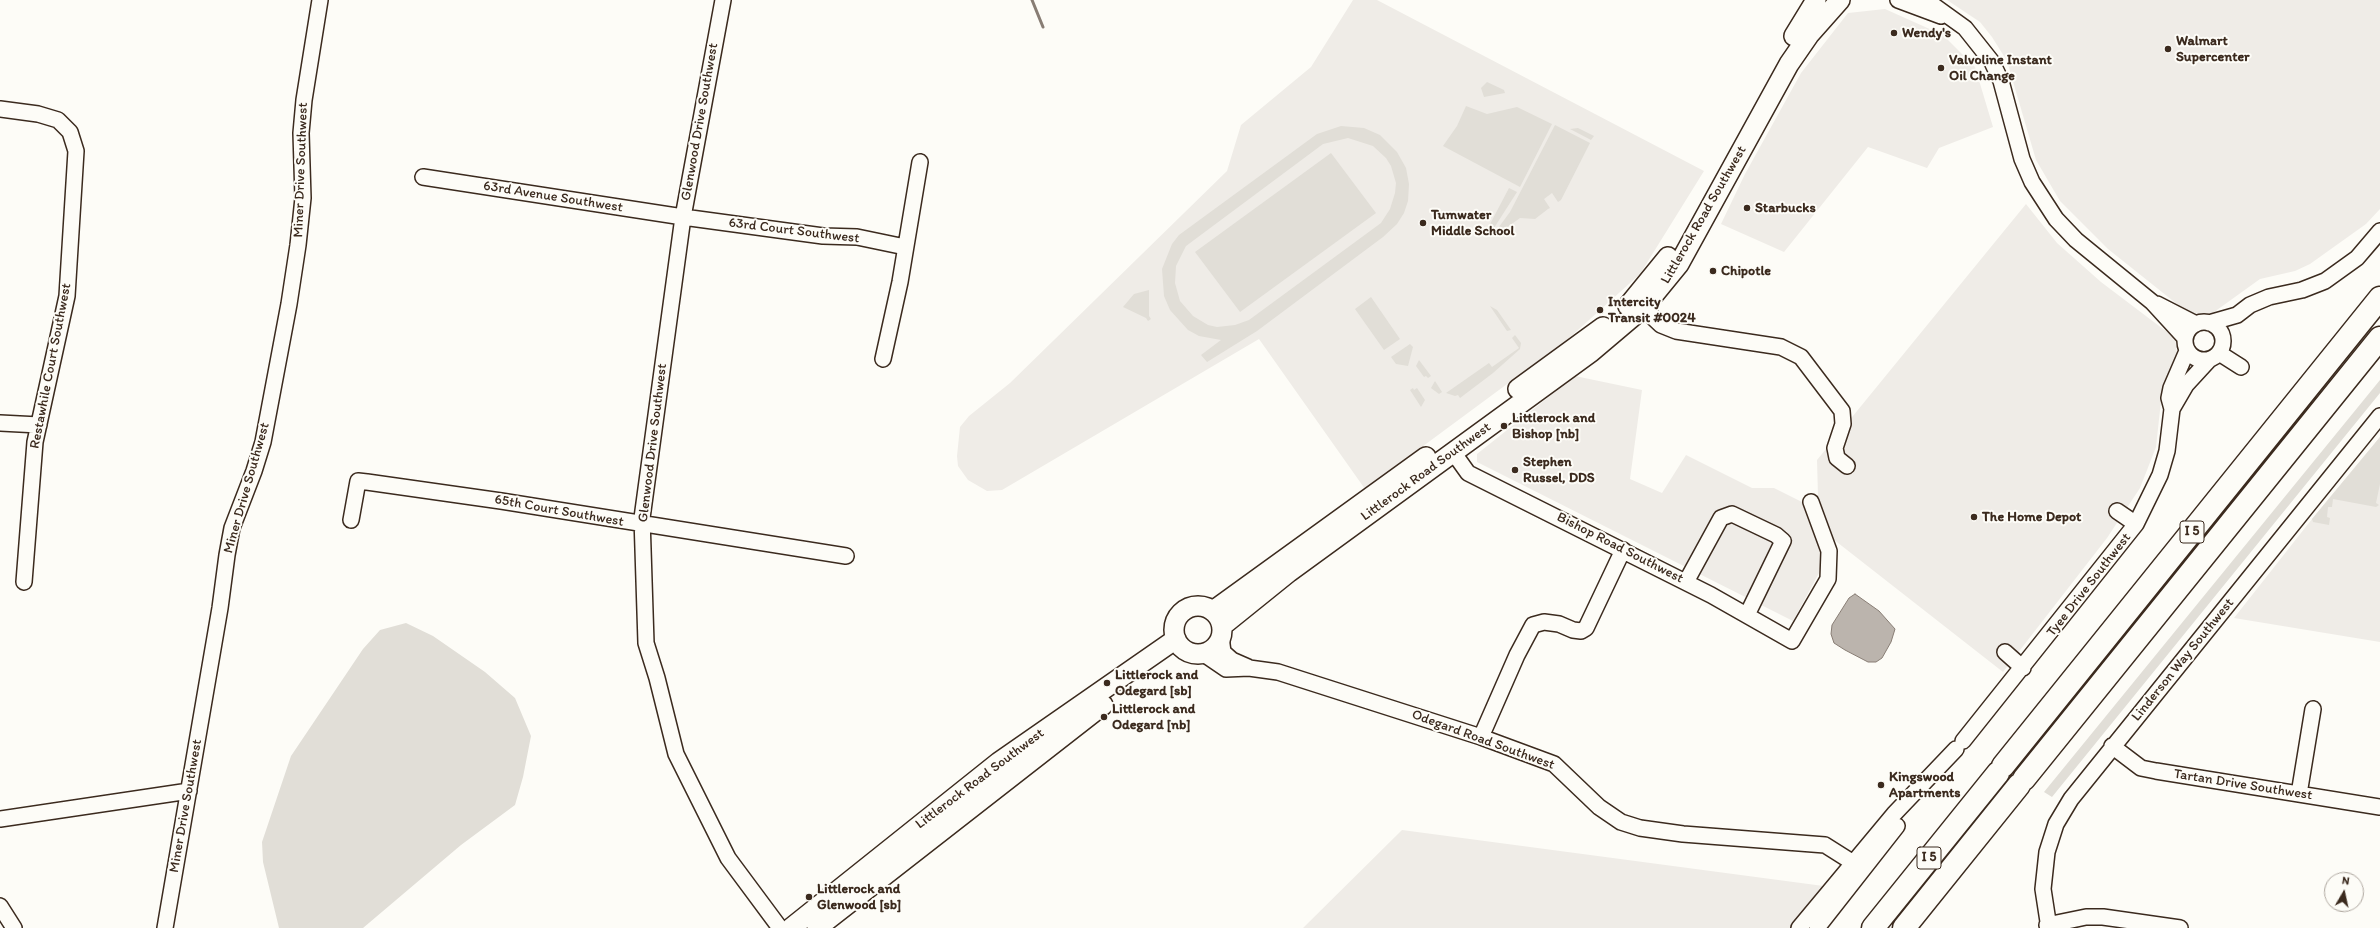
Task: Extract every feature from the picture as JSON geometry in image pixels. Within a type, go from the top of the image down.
[{"type":"highway","name":"I 5","points":[[1873,928],[2380,298]]},
{"type":"highway","name":"I 5","points":[[1904,928],[2380,338]]},
{"type":"main road","name":"Littlerock Road Southwest","points":[[1204,654],[1218,644],[1219,625],[1443,445],[1592,335],[1626,307],[1668,258],[1774,63],[1805,20],[1816,0]]},
{"type":"main road","name":"Littlerock Road Southwest","points":[[1219,625],[1289,572],[1591,352],[1643,308],[1679,264],[1789,64],[1809,35],[1840,0]]},
{"type":"main road","points":[[1204,654],[1193,654],[1180,644],[1175,624],[1184,611],[1198,606],[1219,625]]},
{"type":"main road","name":"Littlerock Road Southwest","points":[[791,928],[998,762],[1180,644]]},
{"type":"main road","name":"Littlerock Road Southwest","points":[[817,928],[1180,644]]},
{"type":"street","name":"Miner Drive Southwest","points":[[165,928],[230,542],[263,442],[289,304],[303,198],[301,133],[304,100],[320,0]]},
{"type":"street","name":"Glenwood Drive Southwest","points":[[722,0],[683,217],[642,525],[646,643],[657,678],[676,754],[728,858],[780,928]]},
{"type":"street","points":[[1898,0],[1937,15],[1946,16]]},
{"type":"street","points":[[1926,0],[1946,16],[1965,28],[1980,44],[1992,62],[2001,81],[2022,159],[2032,182],[2056,219],[2076,240],[2152,302],[2197,359],[2217,351]]},
{"type":"street","name":"Restawhile Court Southwest","points":[[0,109],[52,117],[64,125],[75,144],[76,171],[67,296],[35,442],[24,582]]},
{"type":"street","points":[[883,359],[900,282],[920,162]]},
{"type":"street","name":"63rd Avenue Southwest","points":[[423,177],[683,217]]},
{"type":"street","name":"63rd Court Southwest","points":[[683,217],[823,236],[857,237],[905,247]]},
{"type":"street","name":"Tyee Drive Southwest","points":[[2172,409],[2186,385],[2217,351],[2237,315],[2250,305],[2269,297],[2302,290],[2336,274],[2357,258],[2380,231]]},
{"type":"street","points":[[2152,302],[2219,330],[2217,351]]},
{"type":"street","points":[[1643,308],[1661,325],[1676,331],[1781,347],[1801,358],[1842,411],[1843,424],[1835,448],[1837,458],[1847,466]]},
{"type":"street","name":"Tyee Drive Southwest","points":[[1963,741],[2023,668],[2136,524],[2160,475],[2167,451],[2172,409],[2169,398],[2186,344],[2187,332],[2203,323],[2237,315]]},
{"type":"street","points":[[2217,351],[2241,368]]},
{"type":"street","name":"Linderson Way Southwest","points":[[2048,926],[2044,902],[2044,871],[2053,832],[2071,799],[2112,746],[2380,416]]},
{"type":"street","points":[[0,423],[39,425]]},
{"type":"street","name":"Bishop Road Southwest","points":[[1453,452],[1468,473],[1686,582],[1792,640],[1828,579],[1829,551],[1811,502]]},
{"type":"street","name":"65th Court Southwest","points":[[351,520],[358,481],[501,501],[642,525],[846,556]]},
{"type":"street","points":[[2117,511],[2136,524]]},
{"type":"street","points":[[1686,582],[1721,518],[1732,514],[1776,535],[1783,541],[1747,615]]},
{"type":"street","points":[[1481,737],[1517,655],[1533,625],[1544,622],[1559,624],[1573,630],[1581,631],[1586,628],[1623,550]]},
{"type":"street","points":[[1219,625],[1223,652],[1232,660],[1249,668]]},
{"type":"street","points":[[2005,652],[2023,668]]},
{"type":"street","name":"Odegard Road Southwest","points":[[1204,654],[1226,669],[1249,668],[1278,672],[1481,737],[1558,767],[1600,807],[1621,822],[1640,828],[1683,834],[1826,845],[1858,865]]},
{"type":"street","points":[[2299,794],[2313,709]]},
{"type":"street","name":"Tartan Drive Southwest","points":[[2112,746],[2141,768],[2156,772],[2380,807]]},
{"type":"street","points":[[1799,928],[1858,865],[1956,749],[1894,814],[1858,865],[1817,928]]},
{"type":"street","points":[[0,819],[189,791]]},
{"type":"street","points":[[0,906],[14,928]]},
{"type":"street","points":[[2048,926],[2086,917],[2103,917],[2180,928]]},
{"type":"shaded area","name":"Tumwater Middle School","points":[[1353,0],[1377,0],[1704,171],[1640,274],[1568,339],[1365,489],[1259,339],[1002,490],[987,491],[968,480],[958,466],[957,456],[960,427],[969,416],[1010,383],[1227,171],[1241,125],[1311,67]]},
{"type":"shaded area","points":[[1947,0],[2380,0],[2380,209],[2366,224],[2310,264],[2295,271],[2260,279],[2203,320],[2192,316],[2108,249],[2060,201],[2036,160],[2007,61],[1992,37],[1980,22]]},
{"type":"shaded area","points":[[1885,9],[1943,35],[1975,67],[1993,127],[1939,148],[1927,168],[1868,147],[1784,252],[1721,224],[1745,174],[1801,73],[1848,13]]},
{"type":"shaded area","points":[[1487,82],[1504,90],[1505,93],[1484,97],[1481,88]]},
{"type":"shaded area","points":[[1466,106],[1487,114],[1517,107],[1552,124],[1520,187],[1443,146],[1457,126]]},
{"type":"shaded area","points":[[1555,125],[1590,143],[1561,200],[1558,202],[1552,193],[1544,199],[1550,208],[1535,219],[1520,218],[1495,236],[1493,235],[1510,212]]},
{"type":"shaded area","points":[[1341,126],[1364,128],[1380,135],[1397,152],[1406,168],[1409,184],[1408,201],[1404,213],[1397,224],[1383,237],[1257,331],[1207,362],[1201,355],[1221,340],[1199,336],[1188,330],[1170,310],[1164,296],[1162,269],[1172,244],[1179,235],[1317,134]],"holes":[[[1348,138],[1373,146],[1386,158],[1391,166],[1396,183],[1395,193],[1390,209],[1381,223],[1249,320],[1235,325],[1217,327],[1208,325],[1193,316],[1180,301],[1175,283],[1176,266],[1186,246],[1323,144]]]},
{"type":"shaded area","points":[[1578,128],[1594,136],[1591,140],[1570,129]]},
{"type":"shaded area","points":[[1331,153],[1376,213],[1240,312],[1195,252]]},
{"type":"shaded area","points":[[1509,188],[1517,192],[1494,228],[1489,226]]},
{"type":"shaded area","points":[[2026,204],[2057,243],[2101,282],[2175,338],[2177,353],[2162,392],[2156,447],[2140,488],[2107,538],[2003,672],[1833,539],[1818,496],[1817,460]]},
{"type":"shaded area","points":[[1149,290],[1149,316],[1151,319],[1148,321],[1146,318],[1123,307],[1134,294]]},
{"type":"shaded area","points":[[1371,297],[1400,339],[1384,350],[1355,309]]},
{"type":"shaded area","points":[[1490,306],[1497,310],[1511,330],[1507,331]]},
{"type":"shaded area","points":[[1515,335],[1521,343],[1520,349],[1493,373],[1460,398],[1458,395],[1455,396],[1446,393],[1489,363],[1492,367],[1519,348],[1512,338]]},
{"type":"shaded area","points":[[1410,344],[1413,347],[1408,366],[1396,364],[1391,357]]},
{"type":"shaded area","points":[[1419,360],[1431,376],[1428,378],[1426,376],[1424,377],[1416,366]]},
{"type":"shaded area","points":[[1575,376],[1642,390],[1630,479],[1662,493],[1686,455],[1752,488],[1774,488],[1802,502],[1823,554],[1819,573],[1793,621],[1477,462],[1477,454]]},
{"type":"shaded area","points":[[2380,380],[2380,393],[2052,797],[2044,792]]},
{"type":"shaded area","points":[[1435,381],[1442,392],[1439,394],[1431,388]]},
{"type":"shaded area","points":[[1413,388],[1414,390],[1417,388],[1425,400],[1421,407],[1410,390]]},
{"type":"shaded area","points":[[2380,437],[2380,642],[2234,618],[2312,519]]},
{"type":"shaded area","points":[[2380,437],[2380,484],[2376,503],[2379,505],[2376,507],[2333,499],[2332,507],[2328,507],[2327,517],[2330,518],[2329,525],[2313,522],[2312,519]]},
{"type":"shaded area","points":[[1855,594],[1879,611],[1895,629],[1891,642],[1882,658],[1876,662],[1868,662],[1845,650],[1834,643],[1831,634],[1832,625],[1849,598]]},
{"type":"shaded area","points":[[406,623],[433,636],[485,672],[515,698],[531,736],[523,777],[515,805],[461,845],[363,928],[279,928],[263,862],[262,842],[291,756],[363,649],[380,630]]},
{"type":"shaded area","points":[[1402,830],[1831,887],[1797,928],[1303,928]]},
{"type":"waterway","points":[[1032,0],[1043,27]]},
{"type":"place","name":"Wendy's","points":[[1894,33]]},
{"type":"place","name":"Walmart Supercenter","points":[[2168,49]]},
{"type":"place","name":"Valvoline Instant Oil Change","points":[[1941,68]]},
{"type":"place","name":"Starbucks","points":[[1747,208]]},
{"type":"place","name":"Tumwater Middle School","points":[[1423,223]]},
{"type":"place","name":"Chipotle","points":[[1713,271]]},
{"type":"place","name":"Intercity Transit #0024","points":[[1600,310]]},
{"type":"place","name":"Littlerock and Bishop [nb]","points":[[1504,426]]},
{"type":"place","name":"Stephen Russel, DDS","points":[[1515,470]]},
{"type":"place","name":"The Home Depot","points":[[1974,517]]},
{"type":"place","name":"Littlerock and Odegard [sb]","points":[[1107,683]]},
{"type":"place","name":"Littlerock and Odegard [nb]","points":[[1104,717]]},
{"type":"place","name":"Kingswood Apartments","points":[[1881,785]]},
{"type":"place","name":"Littlerock and Glenwood [sb]","points":[[809,897]]}]
